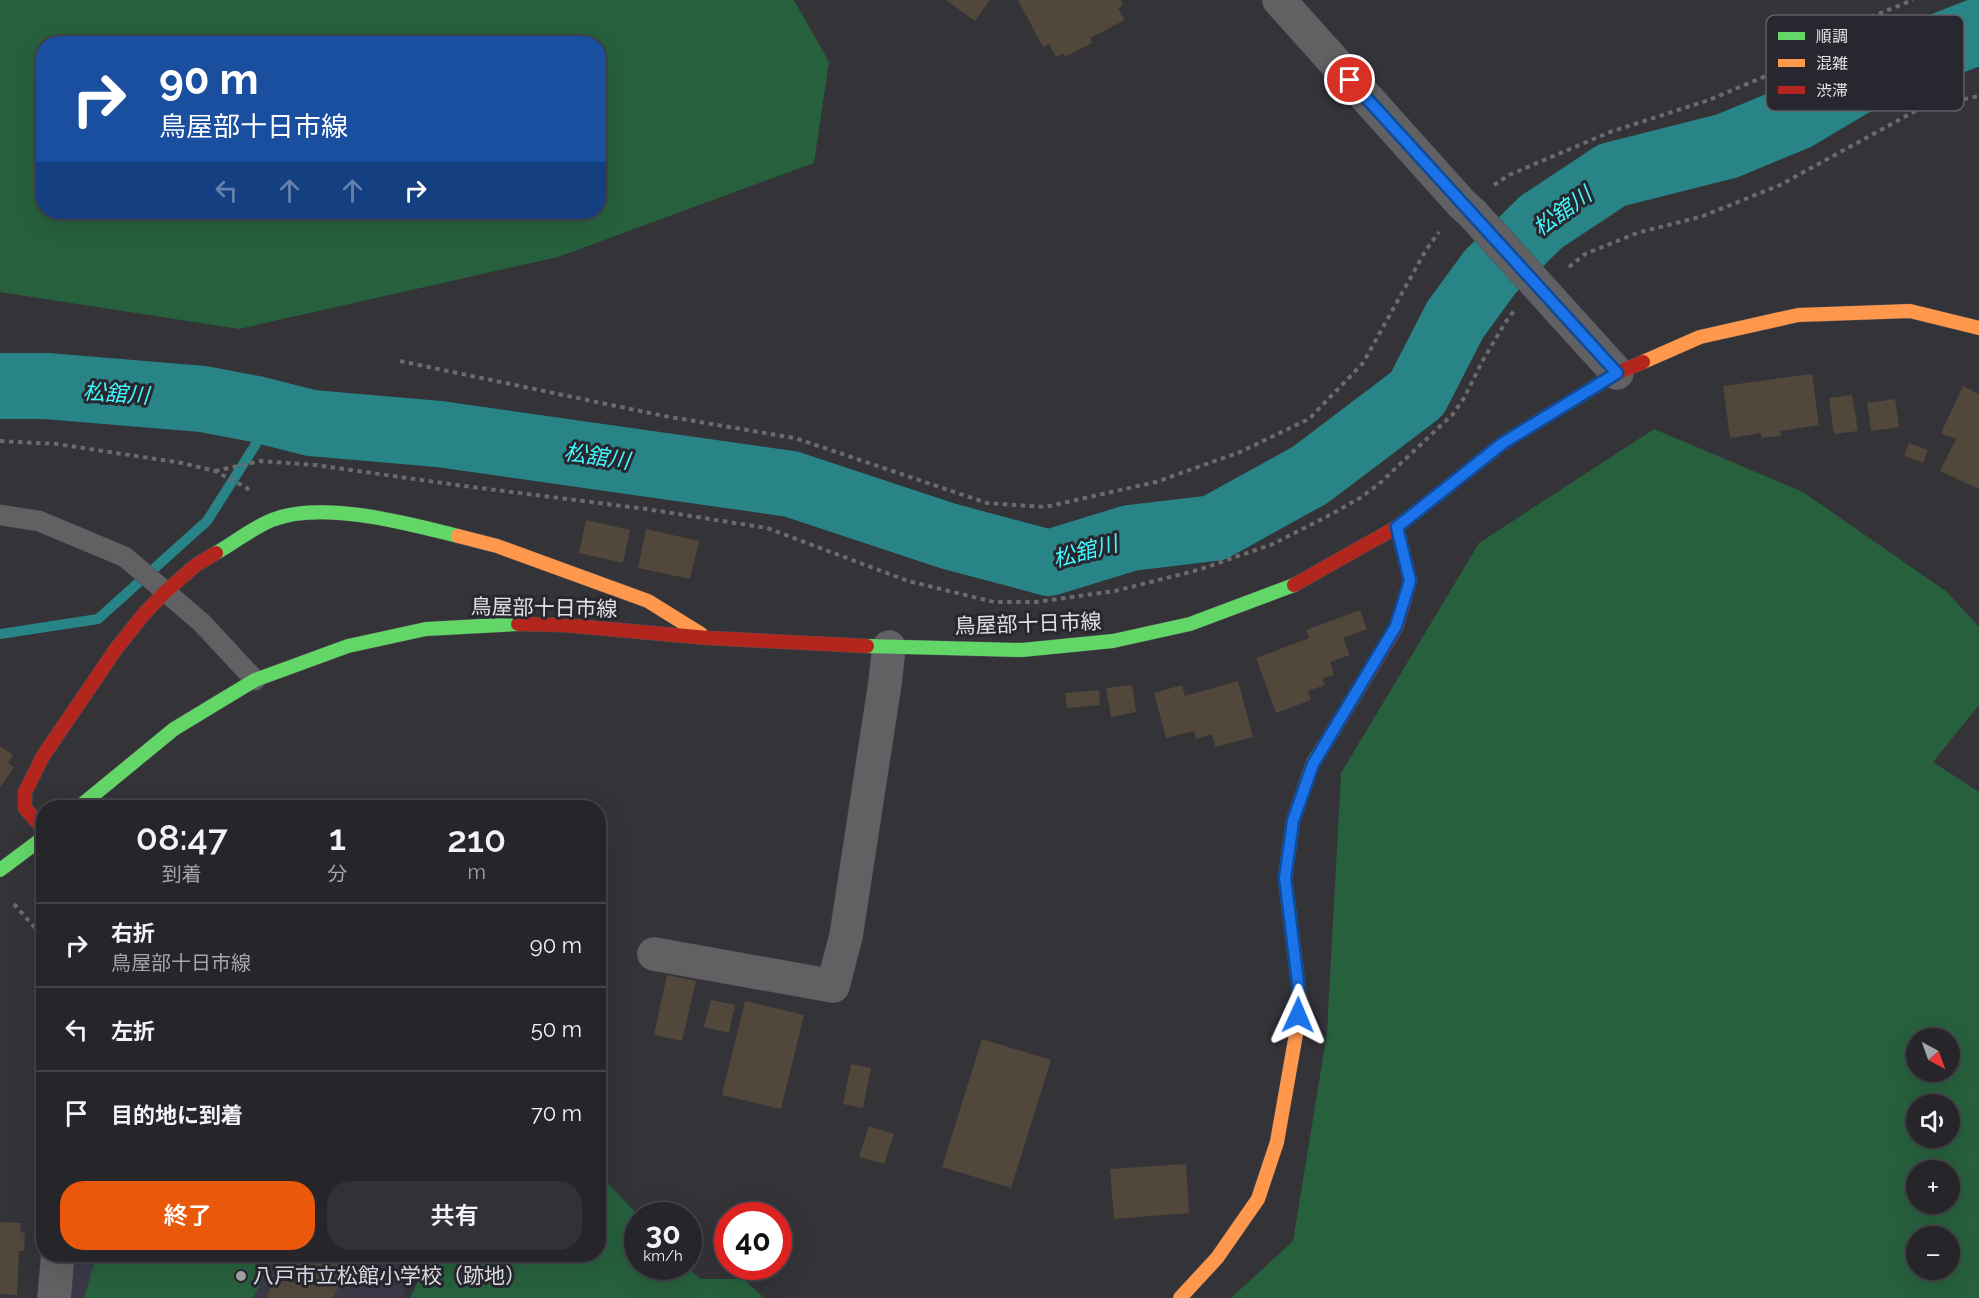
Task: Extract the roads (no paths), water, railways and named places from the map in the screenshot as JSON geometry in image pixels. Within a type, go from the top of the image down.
[{"type":"main road","name":"鳥屋部十日市線","points":[[88,800],[174,729],[255,681],[348,646],[426,629],[509,624],[708,638],[889,647],[1022,650],[1113,641],[1190,624],[1289,588],[1397,527],[1503,443],[1617,373],[1700,338],[1798,315],[1910,311],[1979,328]]},
{"type":"main road","points":[[36,821],[25,808],[26,792],[43,756],[116,649],[165,591],[196,565],[272,520],[298,514],[338,512],[406,523],[498,546],[648,601],[708,638]]},
{"type":"main road","points":[[1180,1298],[1217,1258],[1258,1200],[1277,1142],[1296,1039],[1299,991],[1285,878],[1293,821],[1313,764],[1396,626],[1410,581],[1397,527]]},
{"type":"main road","points":[[0,870],[36,843]]},
{"type":"street","points":[[1279,0],[1617,373]]},
{"type":"street","points":[[654,954],[833,986],[846,936],[889,647]]},
{"type":"street","points":[[54,1298],[57,1262]]},
{"type":"lane","points":[[0,515],[39,521],[124,557],[202,623],[255,681]]},
{"type":"waterway","name":"松舘川","points":[[1964,37],[1979,31]]},
{"type":"waterway","name":"松舘川","points":[[0,386],[46,386],[203,399],[311,423],[439,434],[791,484],[948,536],[1049,563],[1130,538],[1214,528],[1310,475],[1417,394],[1455,320],[1490,272],[1541,222],[1612,175],[1727,146],[1807,111]]},
{"type":"waterway","points":[[0,634],[98,619],[207,521],[256,444],[256,409]]},
{"type":"place","name":"八戸市立松館小学校（跡地）","points":[[241,1276]]}]
